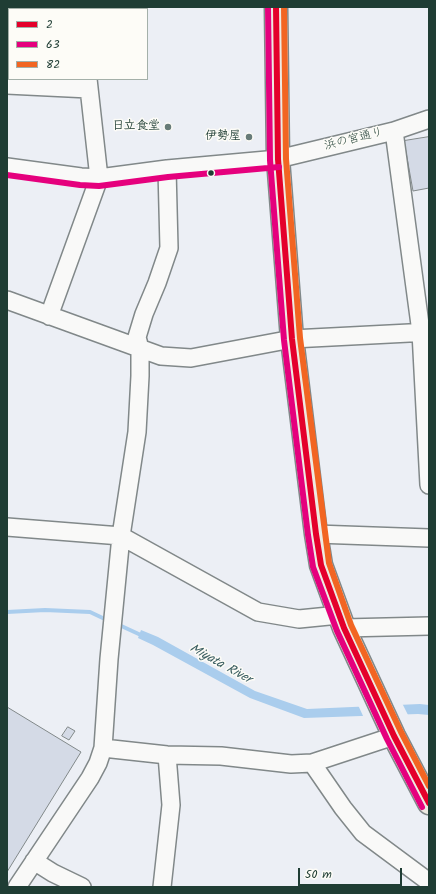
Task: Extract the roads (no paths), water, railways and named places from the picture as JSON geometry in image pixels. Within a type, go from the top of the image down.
[{"type":"highway","points":[[276,7],[278,159],[292,339],[321,565],[341,621],[374,695],[429,803]]},
{"type":"street","points":[[7,85],[89,84],[99,178],[49,316]]},
{"type":"street","name":"浜の宮通り","points":[[7,167],[99,178],[167,169],[278,159],[394,130],[429,119]]},
{"type":"street","points":[[394,130],[425,332],[429,485]]},
{"type":"street","points":[[17,887],[90,778],[98,763],[103,748],[109,659],[122,536],[137,432],[140,349],[137,337],[169,248],[167,169]]},
{"type":"street","points":[[7,300],[162,356],[191,358],[292,339],[425,332]]},
{"type":"street","points":[[7,527],[122,536],[258,612],[299,619],[429,626]]},
{"type":"street","points":[[316,534],[429,538]]},
{"type":"street","points":[[103,748],[167,755],[221,756],[291,764],[312,763],[392,732]]},
{"type":"street","points":[[162,887],[171,805],[167,755]]},
{"type":"street","points":[[312,763],[343,808],[364,832],[429,882]]},
{"type":"street","points":[[34,861],[53,873],[82,887]]},
{"type":"water","points":[[141,630],[158,637],[255,691],[307,709],[420,704],[429,705],[429,715],[418,714],[304,718],[250,698],[138,638]]},
{"type":"waterway","name":"Miyata River","points":[[7,612],[45,610],[90,612],[109,621]]},
{"type":"waterway","name":"Miyata River","points":[[117,624],[143,636]]},
{"type":"place","name":"日立食堂","points":[[168,127]]},
{"type":"place","name":"伊勢屋","points":[[249,137]]}]
